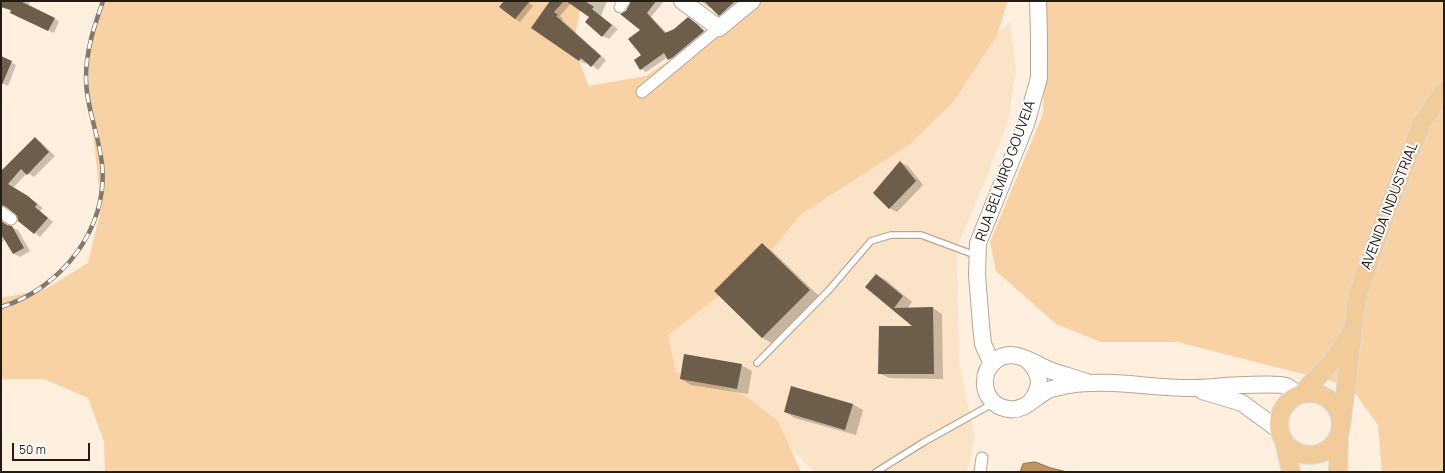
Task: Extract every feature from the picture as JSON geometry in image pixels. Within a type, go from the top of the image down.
[{"type":"main road","name":"AVENIDA INDUSTRIAL","points":[[1338,472],[1340,431],[1357,297],[1387,210],[1422,123],[1444,91]]},
{"type":"main road","name":"AVENIDA INDUSTRIAL","points":[[1300,394],[1329,365],[1343,347],[1353,328]]},
{"type":"main road","points":[[1282,435],[1293,450],[1306,455],[1319,454],[1331,447],[1340,431],[1340,414],[1334,404],[1325,396],[1314,393],[1300,394],[1290,400],[1283,409],[1279,419],[1282,435],[1291,472]]},
{"type":"street","points":[[682,1],[719,28]]},
{"type":"street","points":[[642,92],[752,1]]},
{"type":"street","name":"RUA BELMIRO GOUVEIA","points":[[992,364],[983,338],[977,275],[978,243],[1026,124],[1039,78],[1038,1]]},
{"type":"street","points":[[1,212],[11,219]]},
{"type":"street","points":[[1086,382],[1051,370],[1019,356],[1011,355],[1003,357],[992,364],[986,373],[985,381],[989,397],[994,403],[1009,409],[1017,409],[1025,406],[1049,390],[1086,382],[1195,388],[1258,384],[1286,386],[1300,394]]},
{"type":"street","points":[[1026,359],[1037,371],[1039,379],[1039,387],[1036,395],[1031,401]]},
{"type":"street","points":[[1195,388],[1242,403],[1282,435]]},
{"type":"street","points":[[980,472],[982,458]]},
{"type":"lane","points":[[757,363],[829,290],[871,241],[891,235],[921,235],[978,256]]},
{"type":"lane","points":[[876,472],[924,442],[994,403]]},
{"type":"shaded area","points":[[103,1],[582,1],[573,46],[589,86],[646,76],[757,1],[1008,1],[997,35],[954,101],[910,144],[800,215],[761,263],[668,335],[676,372],[744,395],[778,421],[801,472],[105,472],[104,441],[88,398],[44,379],[1,379],[1,298],[44,290],[88,263],[101,209],[88,84],[91,29]]},
{"type":"shaded area","points":[[1041,1],[1444,1],[1444,472],[1382,472],[1378,425],[1350,386],[1178,342],[1101,342],[1056,324],[996,271],[990,242],[1043,114],[1046,12]]},
{"type":"shaded area","points":[[1010,22],[1016,70],[1008,121],[986,179],[957,247],[959,362],[975,438],[967,472],[814,472],[747,401],[608,375]]},
{"type":"shaded area","points":[[1035,462],[1067,472],[1020,472],[1023,464]]},
{"type":"building","points":[[1,1],[20,1],[55,18],[48,31],[10,13],[11,10],[1,7]]},
{"type":"building","points":[[504,1],[530,1],[515,19],[499,7]]},
{"type":"building","points":[[550,1],[564,1],[554,12],[558,15],[556,16],[601,56],[591,67],[581,58],[579,61],[531,28]]},
{"type":"building","points":[[566,1],[585,1],[594,7],[592,9],[612,25],[602,37],[585,22],[589,17]]},
{"type":"building","points":[[631,1],[656,1],[647,13],[665,33],[674,29],[688,17],[704,31],[673,57],[668,60],[664,53],[640,70],[634,60],[641,55],[628,39],[640,30],[620,14],[626,11]]},
{"type":"building","points":[[704,1],[735,1],[719,16]]},
{"type":"building","points":[[1,56],[12,61],[1,87]]},
{"type":"building","points":[[35,137],[49,152],[27,175],[21,169],[8,184],[28,196],[37,204],[35,207],[48,218],[34,234],[18,221],[15,214],[5,206],[1,205],[1,171]]},
{"type":"building","points":[[900,161],[916,181],[889,209],[873,193]]},
{"type":"building","points":[[1,221],[12,226],[24,248],[13,254],[1,234]]},
{"type":"building","points":[[762,243],[810,290],[762,338],[714,291]]},
{"type":"building","points":[[876,274],[903,296],[894,308],[933,307],[934,374],[878,374],[879,326],[912,326],[865,287]]},
{"type":"building","points":[[684,354],[742,364],[737,389],[680,379]]},
{"type":"building","points":[[791,386],[853,404],[845,430],[784,412]]},
{"type":"railway","points":[[1,307],[23,298],[43,286],[61,271],[77,253],[89,233],[98,211],[102,188],[102,164],[88,100],[86,68],[89,48],[103,1]]}]
